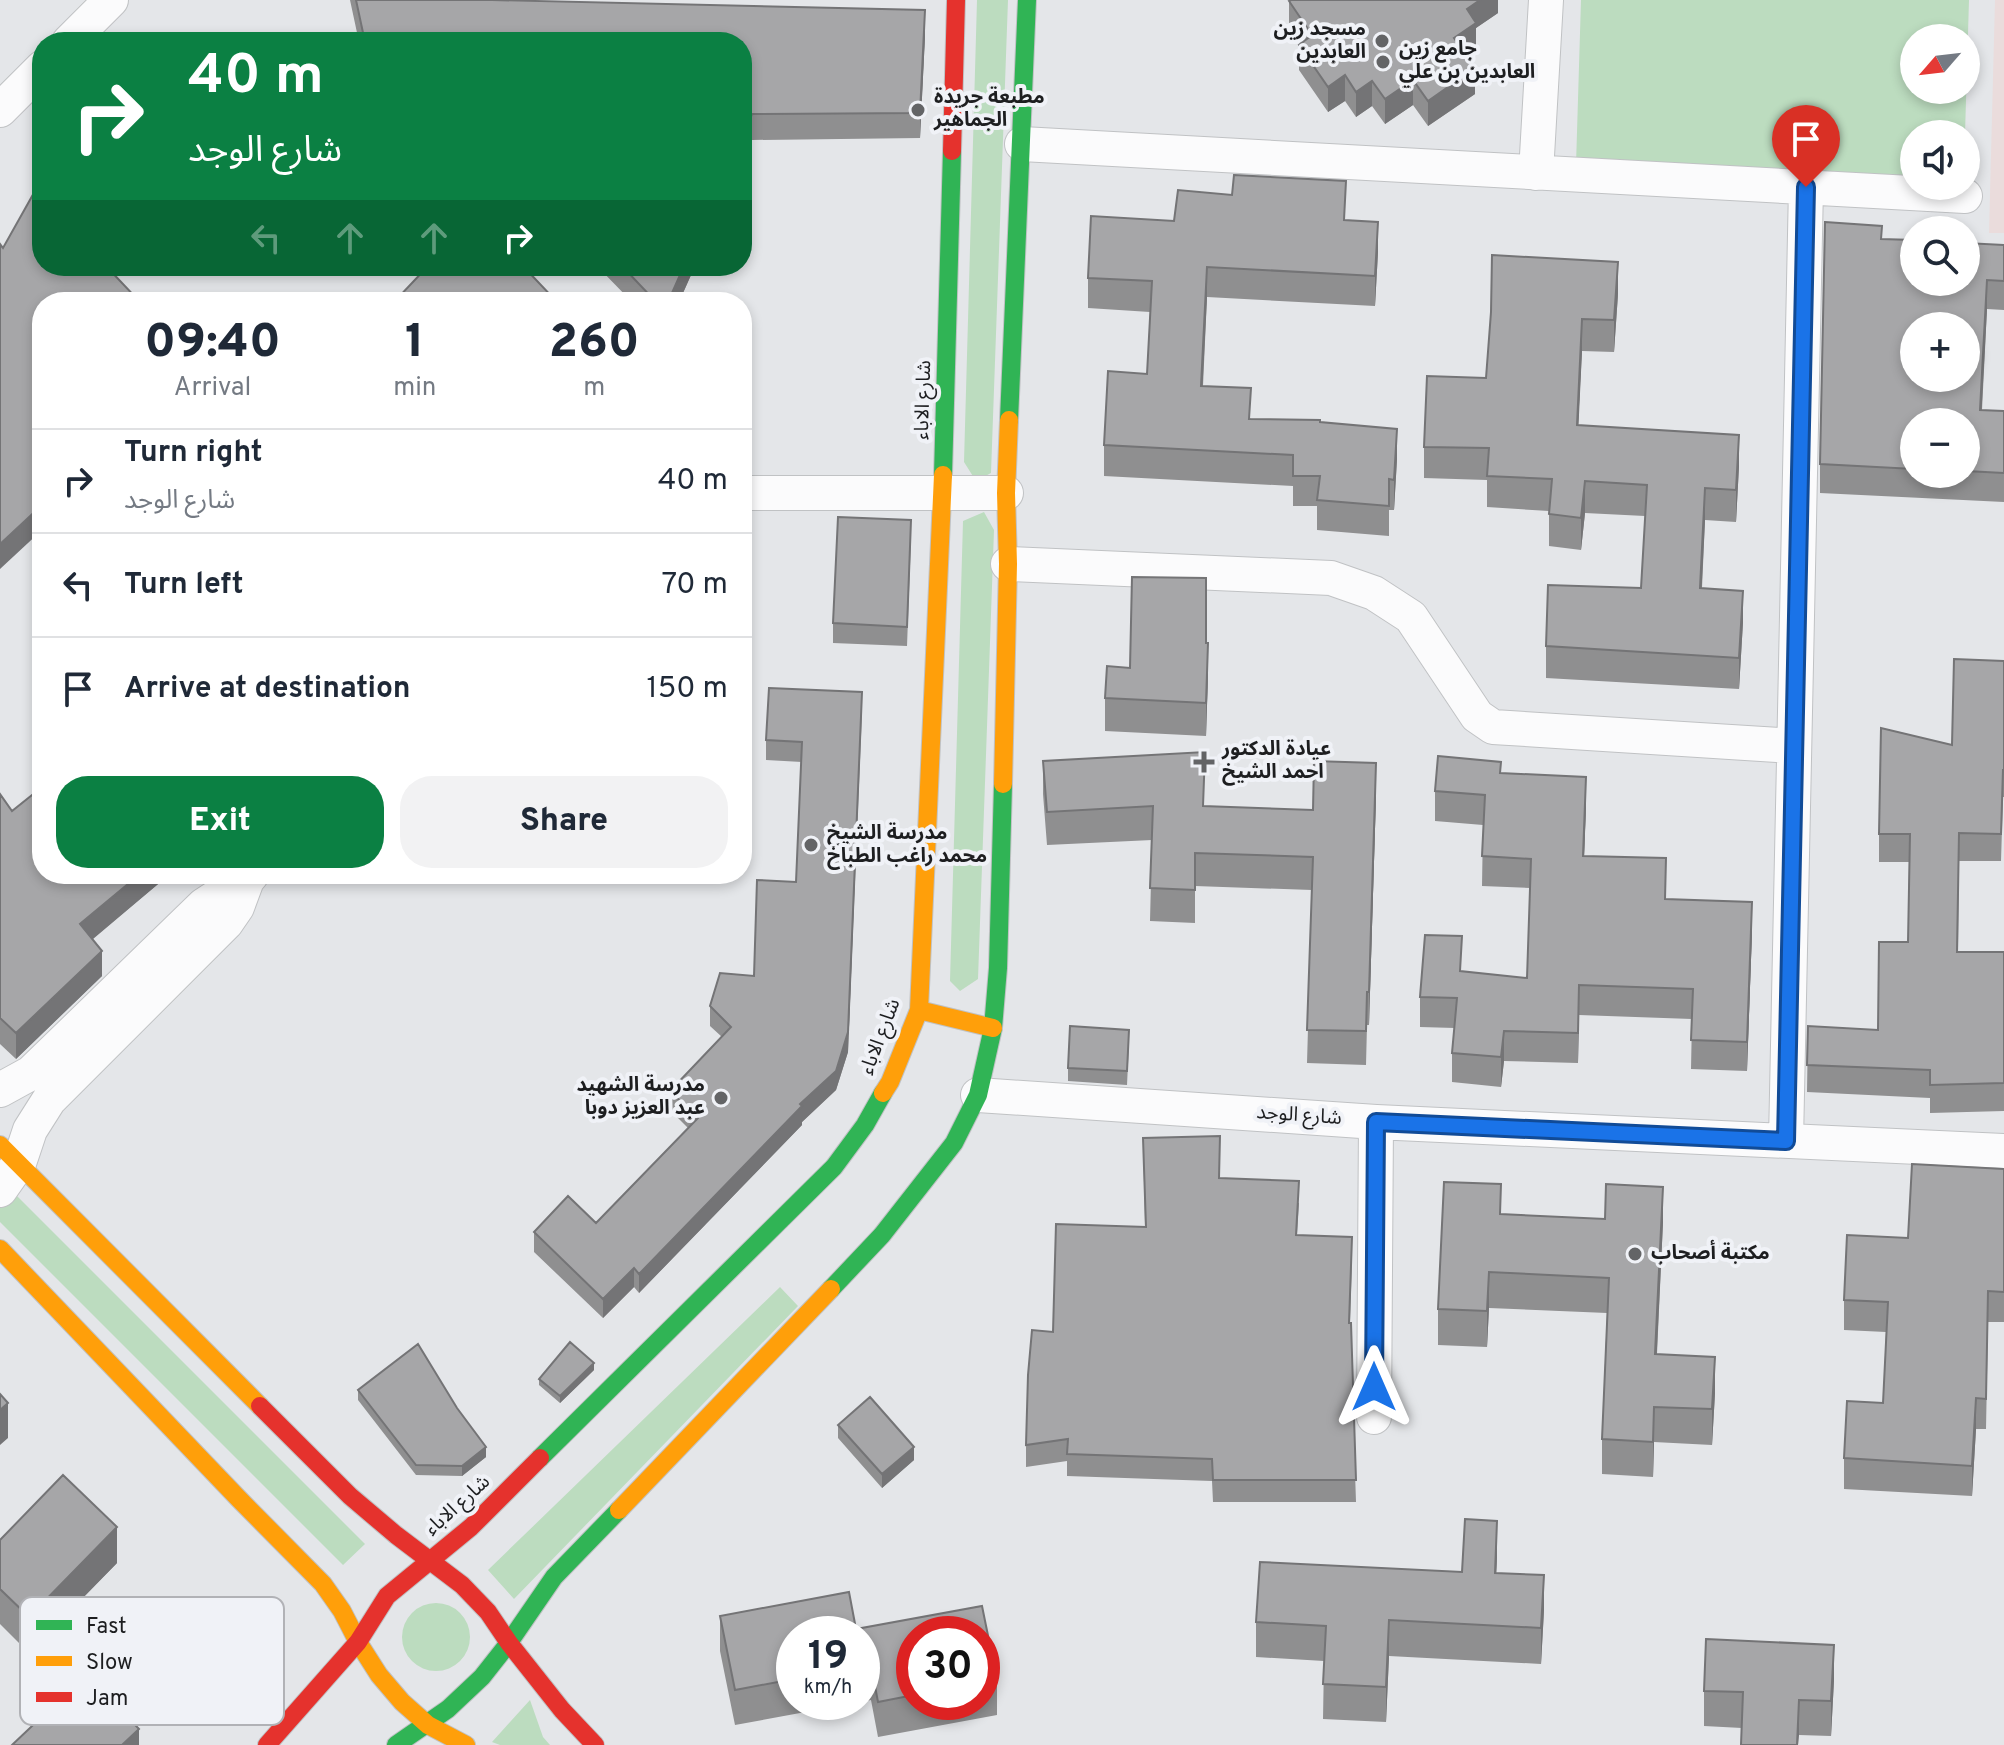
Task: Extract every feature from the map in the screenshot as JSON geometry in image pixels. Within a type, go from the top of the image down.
[{"type":"main road","name":"شارع الاباء","points":[[267,1745],[358,1642],[387,1596],[471,1527],[834,1167],[865,1125],[890,1082],[919,1010],[943,492],[956,0]]},
{"type":"main road","points":[[396,1745],[428,1725],[472,1688],[509,1643],[554,1577],[882,1235],[954,1143],[978,1095],[993,1028],[998,968],[1008,564],[1006,493],[1027,0]]},
{"type":"main road","points":[[919,1010],[993,1028]]},
{"type":"main road","points":[[6,1166],[350,1496],[462,1585],[488,1612],[562,1710],[595,1745]]},
{"type":"main road","points":[[0,1249],[323,1584],[379,1675],[402,1702],[428,1725],[466,1745]]},
{"type":"street","points":[[79,32],[111,0]]},
{"type":"street","points":[[1536,173],[1546,0]]},
{"type":"street","points":[[0,110],[32,78]]},
{"type":"street","points":[[1022,144],[1900,192]]},
{"type":"street","points":[[1786,1141],[1806,187]]},
{"type":"street","points":[[752,493],[1006,493]]},
{"type":"street","points":[[1008,564],[1331,578],[1374,593],[1411,617],[1477,716],[1493,727],[1794,746]]},
{"type":"street","points":[[0,1090],[31,1073],[204,905],[238,884]]},
{"type":"street","points":[[6,1166],[49,1100],[226,923],[247,884]]},
{"type":"street","name":"شارع الوجد","points":[[978,1095],[1376,1122],[2004,1151]]},
{"type":"street","points":[[1374,1417],[1376,1122]]},
{"type":"shaded area","points":[[1995,0],[2004,0],[2004,233],[1989,233]]},
{"type":"green space","points":[[977,0],[1008,0],[991,473],[976,481],[964,462]]},
{"type":"green space","points":[[1581,0],[1969,0],[1968,24],[1900,24],[1900,104],[1966,104],[1965,120],[1900,120],[1900,176],[1576,165]]},
{"type":"green space","points":[[984,512],[994,530],[978,979],[960,991],[950,981],[963,521]]},
{"type":"green space","points":[[0,1179],[365,1544],[343,1565],[0,1222]]},
{"type":"green space","points":[[780,1287],[798,1306],[514,1599],[488,1570]]},
{"type":"green space","points":[[429,1603],[443,1603],[455,1608],[465,1618],[470,1637],[465,1656],[455,1666],[443,1671],[429,1671],[417,1666],[407,1656],[402,1644],[402,1630],[407,1618],[417,1608]]},
{"type":"green space","points":[[530,1700],[543,1737],[550,1745],[500,1745],[492,1742]]},
{"type":"building","points":[[356,0],[925,10],[920,113],[752,114],[752,32],[363,32]]},
{"type":"building","name":"جامع زين العابدين بن علي","points":[[1291,0],[1480,0],[1467,9],[1476,23],[1454,38],[1475,68],[1428,101],[1413,80],[1385,99],[1372,81],[1356,92],[1345,75],[1328,87],[1299,45],[1312,35]]},
{"type":"building","points":[[1234,175],[1346,181],[1344,220],[1378,222],[1375,276],[1207,267],[1201,386],[1251,388],[1249,419],[1320,420],[1397,429],[1394,480],[1389,479],[1389,506],[1317,500],[1320,476],[1293,476],[1293,455],[1104,445],[1108,371],[1147,374],[1152,281],[1088,278],[1091,216],[1174,221],[1178,190],[1232,195]]},
{"type":"building","points":[[32,196],[32,276],[115,276],[131,292],[32,292],[32,514],[0,544],[0,244],[3,248]]},
{"type":"building","points":[[1825,222],[1882,226],[1881,239],[1900,240],[1900,296],[1980,296],[1980,244],[2004,245],[2004,281],[1987,280],[1980,410],[1900,408],[1900,468],[1820,464]]},
{"type":"building","points":[[1492,255],[1618,262],[1614,320],[1582,319],[1577,425],[1739,435],[1736,490],[1705,488],[1700,588],[1743,591],[1739,658],[1546,646],[1548,585],[1641,588],[1647,485],[1585,481],[1581,518],[1549,514],[1552,479],[1487,476],[1489,448],[1424,447],[1427,376],[1486,378]]},
{"type":"building","points":[[419,276],[532,276],[548,292],[403,292]]},
{"type":"building","points":[[631,276],[680,276],[672,292],[647,292]]},
{"type":"building","points":[[1980,410],[2004,411],[2004,473],[1980,472]]},
{"type":"building","points":[[838,517],[911,520],[907,627],[833,623]]},
{"type":"building","points":[[1132,577],[1206,578],[1206,703],[1105,698],[1107,666],[1130,668]]},
{"type":"building","points":[[1954,659],[2004,661],[2001,834],[1959,833],[1957,952],[2004,952],[2004,1083],[1930,1085],[1930,1070],[1807,1065],[1808,1026],[1878,1030],[1879,942],[1908,942],[1910,834],[1879,834],[1881,728],[1952,745]]},
{"type":"building","points":[[769,688],[862,692],[848,1032],[836,1071],[800,1104],[802,1106],[639,1274],[634,1268],[603,1299],[534,1232],[568,1196],[596,1223],[698,1118],[670,1091],[731,1027],[710,1006],[720,973],[754,976],[757,880],[796,882],[802,742],[766,740]]},
{"type":"building","points":[[1205,752],[1203,806],[1313,810],[1314,761],[1376,763],[1366,1031],[1307,1030],[1313,857],[1195,853],[1195,890],[1150,888],[1153,806],[1047,812],[1043,761]]},
{"type":"building","points":[[1438,756],[1501,762],[1500,773],[1586,777],[1583,856],[1666,858],[1665,899],[1752,902],[1747,1042],[1691,1040],[1693,989],[1579,985],[1578,1033],[1504,1031],[1501,1057],[1452,1053],[1457,998],[1420,997],[1425,935],[1462,936],[1460,971],[1527,978],[1531,859],[1482,856],[1485,795],[1435,791]]},
{"type":"building","points":[[0,794],[12,811],[32,795],[32,884],[128,884],[80,924],[102,951],[16,1033],[0,1018]]},
{"type":"building","points":[[1070,1026],[1129,1030],[1127,1071],[1068,1068]]},
{"type":"building","points":[[1220,1136],[1219,1178],[1299,1181],[1296,1235],[1352,1237],[1349,1323],[1356,1480],[1213,1480],[1212,1459],[1067,1454],[1068,1439],[1026,1445],[1032,1330],[1053,1332],[1056,1224],[1146,1227],[1143,1138]]},
{"type":"building","points":[[1912,1164],[2004,1169],[2004,1292],[1988,1291],[1986,1399],[1976,1398],[1972,1466],[1844,1458],[1847,1401],[1883,1403],[1888,1302],[1844,1300],[1847,1235],[1908,1238]]},
{"type":"building","points":[[1444,1182],[1501,1184],[1500,1214],[1605,1219],[1606,1184],[1663,1187],[1655,1354],[1715,1357],[1712,1409],[1654,1407],[1653,1442],[1602,1439],[1609,1278],[1489,1272],[1487,1311],[1438,1309]]},
{"type":"building","points":[[570,1342],[594,1363],[560,1396],[539,1379]]},
{"type":"building","points":[[418,1344],[457,1408],[486,1447],[462,1466],[416,1465],[358,1390]]},
{"type":"building","points":[[0,1394],[8,1403],[0,1410]]},
{"type":"building","points":[[870,1397],[914,1447],[882,1474],[838,1425]]},
{"type":"building","points":[[63,1475],[117,1527],[49,1597],[20,1597],[20,1608],[0,1589],[0,1540]]},
{"type":"building","points":[[1465,1519],[1497,1521],[1495,1573],[1544,1575],[1541,1628],[1389,1620],[1386,1687],[1323,1684],[1326,1626],[1256,1622],[1260,1562],[1462,1572]]},
{"type":"building","points":[[849,1592],[854,1616],[776,1616],[776,1682],[735,1690],[720,1616]]},
{"type":"building","points":[[982,1606],[984,1616],[927,1616]]},
{"type":"building","points":[[896,1622],[896,1698],[880,1702],[880,1625]]},
{"type":"building","points":[[1706,1639],[1834,1645],[1831,1701],[1799,1700],[1797,1745],[1741,1745],[1743,1692],[1704,1691]]},
{"type":"building","points":[[33,1725],[135,1725],[139,1729],[122,1745],[12,1745]]},
{"type":"traffic: fast","points":[[1009,420],[1027,0]]},
{"type":"traffic: fast","points":[[943,475],[952,151]]},
{"type":"traffic: fast","points":[[831,1289],[882,1235],[954,1143],[978,1095],[993,1028],[998,968],[1003,784]]},
{"type":"traffic: fast","points":[[540,1458],[834,1167],[865,1125],[883,1093]]},
{"type":"traffic: fast","points":[[396,1745],[448,1709],[482,1677],[554,1577],[619,1510]]},
{"type":"traffic: slow","points":[[1003,784],[1009,420]]},
{"type":"traffic: slow","points":[[883,1093],[919,1010],[943,475]]},
{"type":"traffic: slow","points":[[919,1010],[993,1028]]},
{"type":"traffic: slow","points":[[0,1145],[260,1406]]},
{"type":"traffic: slow","points":[[0,1249],[323,1584],[379,1675],[402,1702],[428,1725],[466,1745]]},
{"type":"traffic: slow","points":[[619,1510],[831,1289]]},
{"type":"traffic: jam","points":[[952,151],[956,0]]},
{"type":"traffic: jam","points":[[260,1406],[350,1496],[462,1585],[488,1612],[562,1710],[595,1745]]},
{"type":"traffic: jam","points":[[267,1745],[358,1642],[387,1596],[471,1527],[540,1458]]},
{"type":"place","name":"مسجد زين العابدين","points":[[1382,41]]},
{"type":"place","name":"جامع زين العابدين بن علي","points":[[1383,62]]},
{"type":"place","name":"مطبعة جريدة الجماهير","points":[[918,110]]},
{"type":"place","name":"عيادة الدكتور احمد الشيخ","points":[[1204,762]]},
{"type":"place","name":"مدرسة الشيخ محمد راغب الطباخ","points":[[811,845]]},
{"type":"place","name":"مدرسة الشهيد عبد العزيز دوبا","points":[[721,1098]]},
{"type":"place","name":"مكتبة أصحاب","points":[[1635,1254]]},
{"type":"route","points":[[1374,1387],[1376,1122],[1786,1141],[1806,187]]}]
